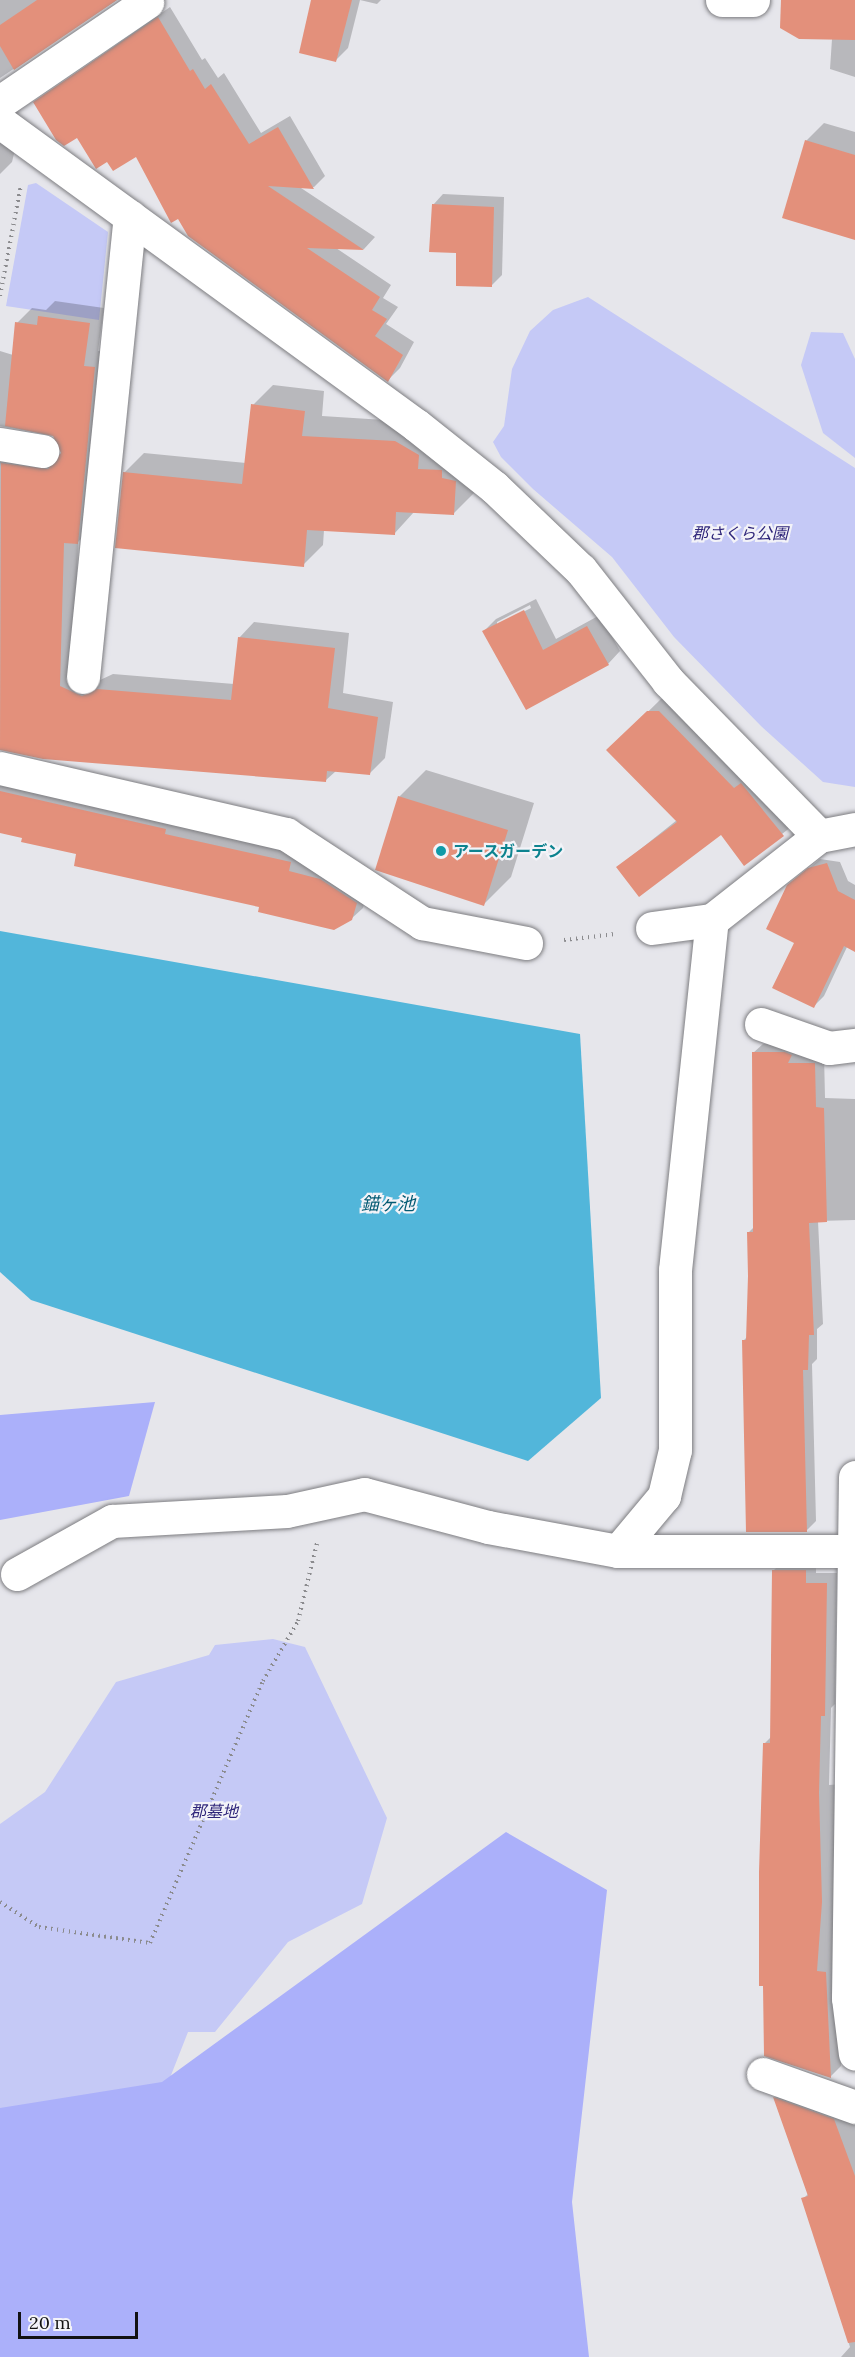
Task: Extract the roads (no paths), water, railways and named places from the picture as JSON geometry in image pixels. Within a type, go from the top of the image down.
[{"type":"street","points":[[722,0],[753,0]]},
{"type":"street","points":[[0,102],[147,2]]},
{"type":"street","points":[[0,122],[407,418],[494,487],[581,570],[668,681],[819,836]]},
{"type":"street","points":[[83,677],[130,216]]},
{"type":"street","points":[[0,444],[42,451]]},
{"type":"street","points":[[0,768],[286,834],[422,923],[526,943]]},
{"type":"street","points":[[652,928],[712,920],[819,836],[855,829]]},
{"type":"street","points":[[618,1551],[664,1496],[675,1450],[675,1270],[712,920]]},
{"type":"street","points":[[761,1024],[829,1048],[855,1045]]},
{"type":"street","points":[[855,1477],[848,1998],[855,2054]]},
{"type":"street","points":[[17,1574],[112,1521],[287,1511],[364,1494],[488,1527],[618,1551],[854,1551]]},
{"type":"street","points":[[763,2074],[855,2107]]},
{"type":"water","name":"錨ヶ池","points":[[0,931],[580,1034],[601,1398],[528,1461],[31,1300],[0,1272]]},
{"type":"place","name":"アースガーデン","points":[[441,851]]},
{"type":"park label","name":"郡さくら公園","points":[[740,533]]},
{"type":"park label","name":"郡墓地","points":[[214,1811]]}]
